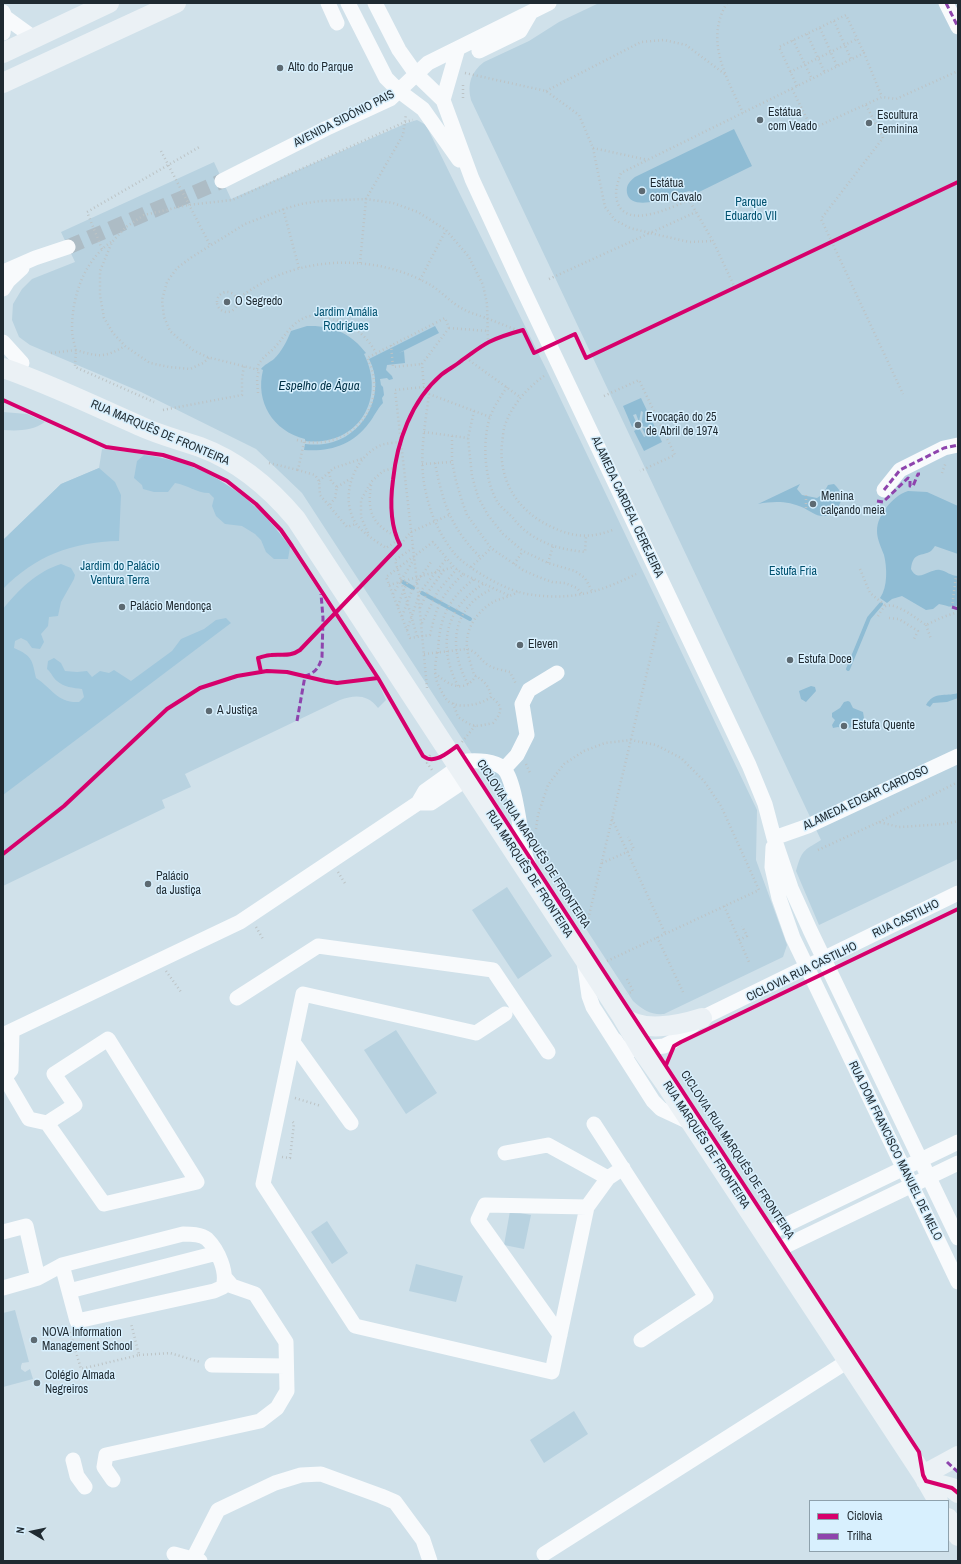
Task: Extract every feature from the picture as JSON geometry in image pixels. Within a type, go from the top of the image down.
[{"type":"main road","points":[[3,53],[109,3]]},
{"type":"main road","points":[[3,83],[176,3]]},
{"type":"main road","points":[[34,38],[62,57]]},
{"type":"main road","name":"RUA MARQUÊS DE FRONTEIRA","points":[[3,354],[12,366],[34,378],[140,427],[202,448],[237,465],[269,490],[291,514],[454,758],[582,954],[641,1049],[665,1083],[925,1478],[937,1500]]},
{"type":"main road","points":[[621,1015],[630,1022],[646,1026],[662,1026],[702,1018]]},
{"type":"main road","points":[[925,1478],[958,1456]]},
{"type":"main road","points":[[925,1478],[952,1488],[958,1492]]},
{"type":"main road","points":[[949,1520],[958,1536]]},
{"type":"street","points":[[328,3],[337,23]]},
{"type":"street","name":"ALAMEDA CARDEAL CEREJEIRA","points":[[348,3],[386,78],[423,109],[472,179]]},
{"type":"street","name":"ALAMEDA CARDEAL CEREJEIRA","points":[[375,3],[399,50],[416,74],[442,100],[472,179],[749,765],[765,804],[774,838]]},
{"type":"street","name":"AVENIDA SIDÓNIO PAIS","points":[[222,181],[325,129],[390,99],[428,63],[549,3]]},
{"type":"street","points":[[946,3],[958,27]]},
{"type":"street","points":[[479,51],[520,32],[531,12]]},
{"type":"street","points":[[4,15],[34,38]]},
{"type":"street","points":[[3,33],[4,15]]},
{"type":"street","points":[[442,100],[458,48]]},
{"type":"street","points":[[3,272],[36,258],[68,247]]},
{"type":"street","points":[[3,289],[17,272],[36,258]]},
{"type":"street","points":[[3,342],[12,366]]},
{"type":"street","points":[[884,490],[900,470],[944,448],[958,445]]},
{"type":"street","points":[[504,768],[517,755],[527,735],[522,704],[529,690],[557,673]]},
{"type":"street","name":"ALAMEDA EDGAR CARDOSO","points":[[774,838],[808,826],[958,756]]},
{"type":"street","points":[[47,1123],[75,1105],[54,1074],[108,1039],[197,1182],[104,1204],[47,1123],[30,1119],[4,1079],[11,1070],[8,1033],[240,922],[418,803],[426,791],[454,758],[467,762],[474,760],[492,763],[504,768],[510,780],[531,874],[538,888]]},
{"type":"street","name":"RUA DOM FRANCISCO MANUEL DE MELO","points":[[774,838],[791,888],[823,958],[958,1238]]},
{"type":"street","name":"RUA DOM FRANCISCO MANUEL DE MELO","points":[[774,838],[772,866],[779,898],[793,938],[958,1282]]},
{"type":"street","name":"RUA CASTILHO","points":[[615,1040],[625,1049],[641,1049],[664,1046],[672,1042],[702,1018],[958,893]]},
{"type":"street","points":[[237,998],[318,946],[493,970],[548,1052]]},
{"type":"street","points":[[582,954],[591,1002],[656,1105],[672,1115],[690,1123]]},
{"type":"street","points":[[505,1014],[476,1033],[303,994],[263,1184],[355,1326],[552,1372],[587,1207],[608,1178],[623,1168]]},
{"type":"street","points":[[832,1020],[834,1012],[837,1010],[846,1009],[849,1012]]},
{"type":"street","points":[[293,1042],[351,1123]]},
{"type":"street","points":[[665,1083],[662,1073],[662,1066],[672,1042]]},
{"type":"street","points":[[594,1124],[706,1297],[641,1340]]},
{"type":"street","points":[[770,1243],[920,1160],[958,1142]]},
{"type":"street","points":[[505,1153],[548,1145],[608,1178]]},
{"type":"street","points":[[770,1243],[912,1186],[958,1163]]},
{"type":"street","points":[[560,1335],[478,1220],[485,1205],[587,1207]]},
{"type":"street","points":[[3,1232],[26,1226],[38,1278]]},
{"type":"street","points":[[3,1288],[38,1278],[62,1264],[183,1234],[193,1234],[206,1238],[217,1253],[224,1267],[226,1279],[223,1287],[214,1291],[77,1321],[62,1264]]},
{"type":"street","points":[[69,1291],[217,1253]]},
{"type":"street","points":[[113,1480],[104,1467],[106,1455],[260,1421],[277,1408],[287,1392],[286,1342],[255,1294],[232,1286],[226,1279]]},
{"type":"street","points":[[544,1554],[848,1361]]},
{"type":"street","points":[[212,1365],[286,1366]]},
{"type":"street","points":[[73,1460],[77,1476],[85,1487]]},
{"type":"street","points":[[174,1554],[196,1560],[218,1510],[275,1483],[301,1475],[321,1474],[395,1502],[423,1540],[430,1561]]},
{"type":"path","points":[[726,3],[718,23],[717,47],[721,64],[743,113]]},
{"type":"path","points":[[797,86],[779,47],[846,15],[882,96]]},
{"type":"path","points":[[834,21],[851,59]]},
{"type":"path","points":[[820,28],[838,66]]},
{"type":"path","points":[[807,34],[824,73]]},
{"type":"path","points":[[790,72],[857,39]]},
{"type":"path","points":[[546,92],[641,42],[664,40],[686,45],[726,76]]},
{"type":"path","points":[[793,40],[812,79]]},
{"type":"path","points":[[735,288],[713,241],[689,200],[649,215],[628,215],[620,208],[616,198],[616,186],[621,173],[864,53]]},
{"type":"path","points":[[792,88],[812,130],[882,96],[896,99],[958,71]]},
{"type":"path","points":[[463,99],[462,84],[465,73],[546,92],[579,115],[593,148],[605,207],[615,220],[630,228],[689,242],[713,241]]},
{"type":"path","points":[[866,105],[884,138],[821,219],[903,394]]},
{"type":"path","points":[[360,263],[366,199],[402,135],[406,114]]},
{"type":"path","points":[[154,402],[75,367],[76,350],[72,330],[74,305],[81,282],[90,264],[102,249],[112,242],[126,227],[144,215],[188,205],[232,200],[405,122],[413,120]]},
{"type":"path","points":[[102,249],[87,212],[201,146]]},
{"type":"path","points":[[593,148],[648,160]]},
{"type":"path","points":[[161,152],[210,245]]},
{"type":"path","points":[[586,358],[958,182]]},
{"type":"path","points":[[257,369],[209,358],[193,350],[170,331],[164,316],[162,300],[167,282],[177,268],[210,245],[245,224],[283,209],[320,201],[366,199],[393,203],[418,212],[446,230],[469,257],[483,285],[487,304],[488,342]]},
{"type":"path","points":[[283,209],[299,268]]},
{"type":"path","points":[[550,279],[696,212]]},
{"type":"path","points":[[420,280],[446,230]]},
{"type":"path","points":[[112,242],[100,271],[100,295],[104,318],[113,333],[125,346],[150,363],[190,369],[203,363],[209,358]]},
{"type":"path","points":[[237,299],[261,284],[279,275],[299,268],[335,263],[360,263],[393,269],[420,280],[445,295],[462,309],[521,331],[488,342],[441,375],[425,392],[409,419],[400,442],[394,468],[392,491],[392,517],[396,536],[400,545]]},
{"type":"path","points":[[226,292],[232,293],[237,299],[236,307],[228,312],[222,311],[217,303],[220,294],[226,292]]},
{"type":"path","points":[[258,393],[258,363],[275,347],[288,330],[305,317],[328,317],[349,325],[367,339],[376,353]]},
{"type":"path","points":[[297,440],[315,444],[334,441],[351,432],[361,422],[369,409],[374,391],[372,371],[367,358],[445,318],[449,328]]},
{"type":"path","points":[[449,328],[488,331]]},
{"type":"path","points":[[425,392],[422,364],[449,328]]},
{"type":"path","points":[[391,345],[393,367],[422,364]]},
{"type":"path","points":[[51,353],[76,350],[94,356],[109,354],[125,346]]},
{"type":"path","points":[[466,358],[520,397]]},
{"type":"path","points":[[163,410],[242,395],[244,366]]},
{"type":"path","points":[[544,376],[520,397],[504,426],[501,452],[506,478],[511,493],[530,515],[543,524],[563,532],[586,536],[609,531],[615,528]]},
{"type":"path","points":[[604,396],[639,380],[675,455],[640,472]]},
{"type":"path","points":[[424,387],[394,390],[420,608],[427,688]]},
{"type":"path","points":[[506,387],[490,416],[486,438],[485,456],[489,481],[498,502],[520,527],[534,538],[553,546],[568,551],[585,552],[586,536]]},
{"type":"path","points":[[425,392],[490,416]]},
{"type":"path","points":[[429,394],[422,464],[425,492],[434,522],[455,554],[471,567],[490,579],[518,592],[550,596],[592,592],[636,574]]},
{"type":"path","points":[[474,411],[468,438],[472,476],[478,497],[488,515],[503,534],[523,551],[548,563],[575,571],[585,578],[592,592]]},
{"type":"path","points":[[424,432],[468,438]]},
{"type":"path","points":[[452,436],[452,462],[456,481],[467,515],[491,548],[514,564],[536,576],[552,582],[565,583],[577,588],[582,594]]},
{"type":"path","points":[[298,470],[304,442]]},
{"type":"path","points":[[398,540],[386,548],[356,524],[348,497],[351,479],[364,458],[380,445],[400,442]]},
{"type":"path","points":[[319,481],[334,468],[364,458]]},
{"type":"path","points":[[422,464],[452,462]]},
{"type":"path","points":[[270,463],[315,475],[319,481],[320,495],[329,506],[347,527],[356,524]]},
{"type":"path","points":[[436,463],[441,492],[449,515],[467,544],[481,558]]},
{"type":"path","points":[[369,535],[361,517],[361,500],[371,482],[383,471],[394,468]]},
{"type":"path","points":[[329,472],[331,481],[337,487]]},
{"type":"path","points":[[329,506],[335,498],[337,487],[351,479]]},
{"type":"path","points":[[371,482],[369,498],[370,510],[378,525],[396,536]]},
{"type":"path","points":[[806,495],[806,511]]},
{"type":"path","points":[[358,589],[395,551],[411,532],[449,515]]},
{"type":"path","points":[[463,574],[451,586],[439,602],[435,612],[430,635],[410,638],[386,578],[397,568],[414,558],[433,542],[455,568],[463,574],[492,589],[510,596]]},
{"type":"path","points":[[548,563],[553,546]]},
{"type":"path","points":[[413,548],[395,560],[417,636]]},
{"type":"path","points":[[471,567],[491,548]]},
{"type":"path","points":[[514,564],[523,551]]},
{"type":"path","points":[[393,594],[414,558]]},
{"type":"path","points":[[407,631],[418,596],[447,558]]},
{"type":"path","points":[[402,617],[407,601],[417,582],[431,562]]},
{"type":"path","points":[[389,585],[445,569],[455,568]]},
{"type":"path","points":[[421,623],[438,591],[455,568]]},
{"type":"path","points":[[420,608],[426,595],[445,569]]},
{"type":"path","points":[[860,569],[870,594],[886,606]]},
{"type":"path","points":[[952,607],[956,576]]},
{"type":"path","points":[[474,579],[460,590],[448,607],[440,628],[435,672],[436,678],[447,700],[453,703],[468,706],[486,700],[490,697]]},
{"type":"path","points":[[398,606],[404,590],[410,580]]},
{"type":"path","points":[[458,686],[449,666],[446,652],[449,626],[455,611],[470,592],[483,584]]},
{"type":"path","points":[[468,684],[459,665],[456,651],[455,642],[457,630],[462,615],[469,606],[478,597],[492,589]]},
{"type":"path","points":[[490,697],[490,689],[485,681],[474,675],[467,649],[467,637],[473,621],[482,610],[495,601],[518,592]]},
{"type":"path","points":[[878,616],[882,608],[894,605],[926,625],[932,639]]},
{"type":"path","points":[[267,671],[259,672],[258,658],[272,655],[286,656],[294,654],[300,650],[336,612]]},
{"type":"path","points":[[926,625],[943,616],[958,612]]},
{"type":"path","points":[[889,618],[899,619],[918,631],[914,639],[916,640]]},
{"type":"path","points":[[584,930],[586,928],[659,622]]},
{"type":"path","points":[[424,654],[467,649],[476,653],[489,666],[510,672],[519,690],[527,696]]},
{"type":"path","points":[[435,672],[446,683],[463,687],[472,682],[476,676]]},
{"type":"path","points":[[453,703],[458,717],[472,726],[494,723],[500,714],[500,708],[498,702],[490,697]]},
{"type":"path","points":[[454,758],[475,726]]},
{"type":"path","points":[[535,834],[538,815],[548,785],[564,764],[584,751],[605,743],[631,740],[656,745],[681,758],[704,781],[721,806],[759,890],[605,962]]},
{"type":"path","points":[[423,756],[428,760],[454,758]]},
{"type":"path","points":[[428,760],[454,758]]},
{"type":"path","points":[[428,760],[427,762],[434,775]]},
{"type":"path","points":[[525,763],[530,773]]},
{"type":"path","points":[[818,850],[879,822],[958,782]]},
{"type":"path","points":[[612,819],[665,933]]},
{"type":"path","points":[[879,822],[900,827],[945,824],[958,820]]},
{"type":"path","points":[[601,864],[634,849],[628,837]]},
{"type":"path","points":[[724,906],[749,962]]},
{"type":"path","points":[[739,940],[747,936],[742,926]]},
{"type":"path","points":[[657,937],[683,992]]},
{"type":"path","points":[[159,960],[181,992]]},
{"type":"path","points":[[626,979],[633,992],[626,995]]},
{"type":"path","points":[[282,1094],[325,1107],[321,1101]]},
{"type":"path","points":[[132,1327],[139,1355]]},
{"type":"path","points":[[72,1340],[81,1367],[139,1355],[170,1353],[212,1365]]},
{"type":"green space","name":"Parque Eduardo VII","points":[[599,3],[958,3],[958,859],[819,925],[796,871],[804,852],[821,840],[471,100],[471,79],[476,70],[484,62],[529,41],[559,22]]},
{"type":"green space","name":"Jardim Amália Rodrigues","points":[[417,120],[426,125],[549,375],[757,810],[756,860],[787,945],[783,957],[664,1014],[655,1014],[647,1011],[633,1001],[302,493],[256,449],[141,392],[30,345],[19,337],[12,320],[13,304],[22,289],[32,279],[75,262],[61,232],[214,162],[231,199]]},
{"type":"green space","points":[[3,412],[27,414],[45,422],[25,430],[3,430]]},
{"type":"green space","name":"Jardim do Palácio Ventura Terra","points":[[102,449],[156,457],[192,467],[225,483],[254,506],[279,532],[290,547],[378,682],[386,700],[378,708],[374,703],[365,698],[351,697],[340,700],[185,774],[191,787],[162,800],[165,808],[3,886],[3,540],[61,484],[99,468]]},
{"type":"green space","points":[[507,887],[552,956],[518,979],[472,910]]},
{"type":"green space","points":[[396,1030],[437,1093],[406,1114],[364,1050]]},
{"type":"green space","points":[[510,1211],[531,1215],[524,1249],[504,1245]]},
{"type":"green space","points":[[327,1221],[348,1253],[332,1264],[311,1232]]},
{"type":"green space","points":[[416,1264],[463,1276],[456,1302],[409,1291]]},
{"type":"green space","points":[[15,1310],[29,1362],[22,1363],[21,1369],[25,1372],[30,1369],[33,1379],[3,1387],[3,1313]]},
{"type":"green space","points":[[574,1411],[588,1434],[544,1463],[530,1440]]},
{"type":"shaded area","points":[[144,455],[167,459],[208,474],[245,498],[261,512],[290,547],[288,559],[274,559],[266,552],[261,540],[255,534],[242,526],[225,524],[216,516],[212,506],[214,498],[209,493],[200,492],[175,483],[168,492],[154,492],[143,489],[142,485],[134,478],[137,461]]},
{"type":"shaded area","points":[[99,468],[115,482],[121,495],[119,541],[86,544],[55,553],[28,568],[3,589],[3,540],[61,484]]},
{"type":"shaded area","points":[[61,564],[71,568],[75,575],[61,602],[58,616],[49,617],[48,626],[41,634],[44,642],[40,649],[32,648],[27,641],[21,638],[15,641],[14,648],[28,656],[32,662],[36,678],[60,698],[65,700],[79,702],[84,697],[82,689],[72,688],[60,683],[47,669],[48,661],[54,658],[61,663],[65,671],[87,671],[92,677],[100,671],[109,673],[114,670],[131,681],[172,651],[181,639],[204,629],[216,620],[226,618],[231,623],[3,795],[3,609],[15,595],[36,576]]},
{"type":"water","points":[[734,129],[752,166],[695,194],[689,191],[665,199],[645,203],[630,199],[627,193],[627,188],[635,177]]},
{"type":"water","name":"Espelho de Água","points":[[307,326],[333,329],[354,340],[366,353],[364,354],[370,371],[372,388],[369,403],[363,417],[353,428],[339,436],[323,441],[305,441],[305,439],[284,429],[269,414],[264,404],[262,393],[261,382],[263,370],[261,369],[279,353],[291,331]]},
{"type":"water","points":[[435,326],[439,333],[399,353],[404,351],[405,363],[387,365],[386,370],[393,379],[380,379],[384,395],[382,398],[383,403],[363,431],[356,437],[340,446],[323,450],[304,450],[305,444],[326,444],[345,437],[364,420],[374,397],[374,371],[369,359]]},
{"type":"water","points":[[641,398],[662,442],[644,451],[634,431],[639,428],[644,437],[646,436],[642,428],[651,430],[652,428],[641,426],[643,412],[641,411],[639,422],[636,414],[633,415],[637,424],[632,427],[623,406]]},
{"type":"water","points":[[800,484],[797,489],[802,495],[817,498],[823,494],[828,485],[834,484],[841,494],[841,502],[834,512],[821,516],[816,515],[804,508],[787,503],[770,502],[758,504]]},
{"type":"water","points":[[908,491],[927,492],[958,506],[958,554],[935,546],[928,553],[916,557],[912,563],[911,569],[917,575],[940,570],[958,576],[958,605],[951,607],[939,604],[933,609],[926,610],[902,596],[892,599],[887,603],[880,598],[886,583],[886,565],[879,543],[877,531],[878,525],[882,513],[891,502]]},
{"type":"water","points":[[811,686],[815,687],[816,691],[806,702],[801,699],[799,691]]},
{"type":"water","points":[[958,693],[958,698],[947,702],[933,703],[930,707],[926,705],[936,696]]},
{"type":"water","points":[[848,701],[853,708],[863,712],[863,721],[854,724],[852,727],[844,729],[838,727],[833,728],[832,725],[835,720],[832,717],[832,713],[840,708],[844,702]]},
{"type":"waterway","points":[[403,582],[413,588]]},
{"type":"waterway","points":[[422,593],[470,619]]},
{"type":"waterway","points":[[848,669],[869,618],[881,604]]},
{"type":"tunnel","points":[[68,247],[222,181]]},
{"type":"marked path","points":[[946,3],[958,27]]},
{"type":"marked path","points":[[884,490],[900,470],[944,448],[958,445]]},
{"type":"marked path","points":[[877,501],[883,502],[908,478],[910,479],[910,486],[913,486],[918,474],[920,474]]},
{"type":"marked path","points":[[297,721],[305,676],[316,670],[322,657],[323,618],[321,594]]},
{"type":"marked path","points":[[952,607],[958,609]]},
{"type":"marked path","points":[[947,1462],[958,1472]]},
{"type":"cycle path","points":[[261,672],[258,658],[269,655],[290,654],[300,650],[400,545],[394,530],[391,497],[398,451],[407,423],[421,397],[430,385],[443,373],[489,342],[523,330],[534,353],[575,334],[586,358],[958,182]]},
{"type":"cycle path","name":"CICLOVIA RUA MARQUÊS DE FRONTEIRA","points":[[3,400],[106,447],[163,455],[194,465],[227,481],[256,504],[281,530],[378,678],[423,756],[436,759],[445,755],[457,746],[919,1452],[923,1475],[926,1481],[952,1488],[958,1493]]},
{"type":"cycle path","points":[[3,854],[64,806],[167,709],[200,688],[237,676],[267,671],[287,672],[337,683],[378,678]]},
{"type":"cycle path","name":"CICLOVIA RUA CASTILHO","points":[[666,1065],[674,1046],[681,1042],[958,909]]},
{"type":"place","name":"Alto do Parque","points":[[280,68]]},
{"type":"place","name":"Estátua com Veado","points":[[760,120]]},
{"type":"place","name":"Escultura Feminina","points":[[869,123]]},
{"type":"place","name":"Estátua com Cavalo","points":[[642,191]]},
{"type":"place","name":"O Segredo","points":[[227,302]]},
{"type":"place","name":"Evocação do 25 de Abril de 1974","points":[[638,425]]},
{"type":"place","name":"Menina calçando meia","points":[[813,504]]},
{"type":"place","name":"Palácio Mendonça","points":[[122,607]]},
{"type":"place","name":"Eleven","points":[[520,645]]},
{"type":"place","name":"Estufa Doce","points":[[790,660]]},
{"type":"place","name":"A Justiça","points":[[209,711]]},
{"type":"place","name":"Estufa Quente","points":[[844,726]]},
{"type":"place","name":"Palácio da Justiça","points":[[148,884]]},
{"type":"place","name":"NOVA Information Management School","points":[[34,1340]]},
{"type":"place","name":"Colégio Almada Negreiros","points":[[37,1383]]},
{"type":"park label","name":"Estufa Fria","points":[[793,572]]}]
